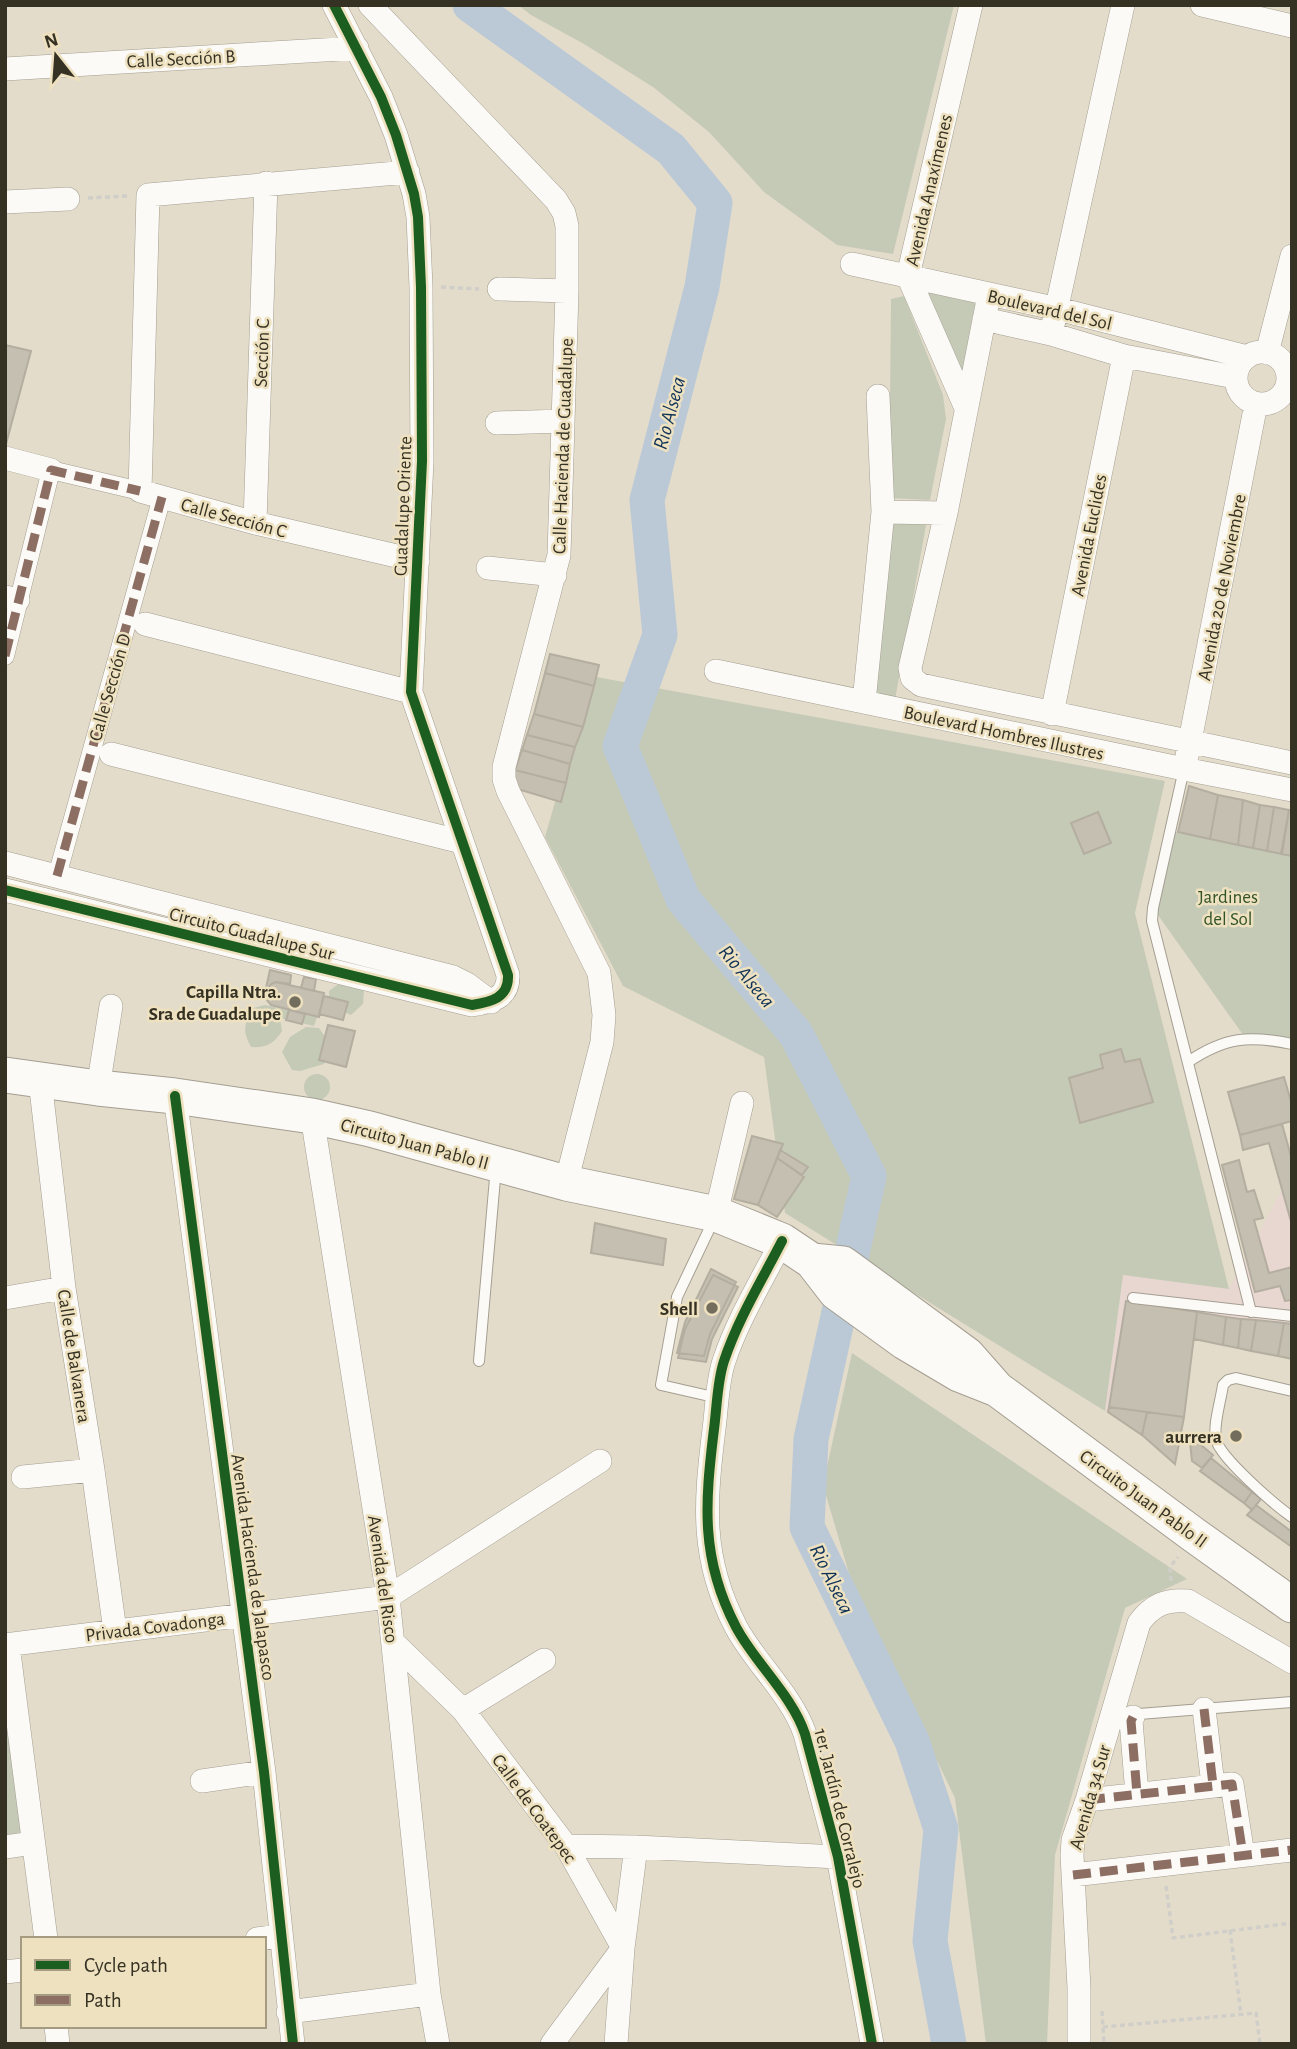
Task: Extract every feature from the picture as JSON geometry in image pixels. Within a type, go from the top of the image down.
[{"type":"main road","name":"Circuito Juan Pablo II","points":[[5,1075],[312,1116],[370,1129],[566,1183],[716,1214],[782,1241],[910,1329],[960,1374],[997,1389],[1292,1605]]},
{"type":"street","name":"Guadalupe Oriente","points":[[334,5],[381,97],[408,172],[418,217],[422,461],[411,692],[508,975],[505,991],[491,1002]]},
{"type":"street","name":"Calle Hacienda de Guadalupe","points":[[369,5],[556,200],[564,213],[567,226],[559,555],[504,767],[508,791],[599,972],[602,992],[602,1042],[566,1183]]},
{"type":"street","name":"Avenida Anaxímenes","points":[[966,408],[908,276],[971,5]]},
{"type":"street","points":[[1051,334],[1123,5]]},
{"type":"street","points":[[1202,5],[1292,26]]},
{"type":"street","name":"Calle Sección B","points":[[5,69],[357,47]]},
{"type":"street","points":[[140,491],[148,195],[408,172]]},
{"type":"street","name":"Sección C","points":[[256,523],[267,183]]},
{"type":"street","points":[[5,202],[68,199]]},
{"type":"street","points":[[1272,358],[1292,256]]},
{"type":"street","name":"Boulevard del Sol","points":[[852,264],[1272,358]]},
{"type":"street","points":[[499,289],[567,291]]},
{"type":"street","points":[[883,512],[946,513],[989,295]]},
{"type":"street","name":"Boulevard del Sol","points":[[984,319],[1051,334],[1124,356],[1235,377]]},
{"type":"street","name":"Avenida Euclides","points":[[1052,714],[1124,356]]},
{"type":"street","points":[[1272,358],[1285,367],[1288,376],[1287,394],[1267,404],[1249,402],[1239,392],[1235,377],[1241,362],[1272,358]]},
{"type":"street","points":[[864,702],[883,512],[878,396]]},
{"type":"street","name":"Avenida 20 de Noviembre","points":[[1184,769],[1256,404]]},
{"type":"street","points":[[497,423],[562,421]]},
{"type":"street","points":[[5,458],[51,470],[12,599],[5,656]]},
{"type":"street","name":"Calle Sección C","points":[[51,470],[256,523],[418,561]]},
{"type":"street","name":"Calle Sección D","points":[[57,876],[162,498]]},
{"type":"street","name":"Boulevard Hombres Ilustres","points":[[946,513],[910,667],[912,678],[921,685],[1292,763]]},
{"type":"street","points":[[488,568],[555,575]]},
{"type":"street","name":"Calle Sección D","points":[[145,624],[411,692]]},
{"type":"street","name":"Boulevard Hombres Ilustres","points":[[716,671],[1292,790]]},
{"type":"street","name":"Calle Sección D","points":[[111,754],[462,842]]},
{"type":"street","name":"Circuito Guadalupe Sur","points":[[5,863],[453,977],[491,1002]]},
{"type":"street","name":"Circuito Guadalupe Sur","points":[[5,890],[472,1005],[491,1002]]},
{"type":"street","points":[[187,934],[191,911]]},
{"type":"street","points":[[99,1088],[111,1006]]},
{"type":"street","name":"Calle de Balvanera","points":[[40,1080],[64,1288],[115,1631]]},
{"type":"street","name":"Avenida Hacienda de Jalapasco","points":[[174,1096],[264,1772],[293,2044]]},
{"type":"street","points":[[716,1214],[743,1103]]},
{"type":"street","name":"Avenida del Risco","points":[[312,1116],[388,1597],[429,1994],[438,2044]]},
{"type":"street","name":"1er. Jardín de Corralejo","points":[[782,1241],[732,1340],[723,1365],[707,1489],[706,1524],[710,1558],[722,1597],[737,1628],[802,1725],[838,1857],[872,2044]]},
{"type":"street","points":[[5,1298],[64,1288]]},
{"type":"street","points":[[388,1597],[600,1461]]},
{"type":"street","points":[[23,1478],[93,1470]]},
{"type":"street","name":"Privada Covadonga","points":[[7,1645],[388,1597]]},
{"type":"street","name":"Avenida 34 Sur","points":[[1079,2044],[1073,1840],[1139,1623],[1146,1612],[1158,1605],[1172,1600],[1188,1601],[1292,1662]]},
{"type":"street","name":"Calle de Coatepec","points":[[393,1642],[463,1710],[566,1846],[623,1948]]},
{"type":"street","points":[[7,1645],[46,1937]]},
{"type":"street","points":[[463,1710],[544,1660]]},
{"type":"street","points":[[1204,1709],[1222,1785],[1243,1855]]},
{"type":"street","points":[[1133,1717],[1131,1721],[1137,1794]]},
{"type":"street","points":[[202,1781],[264,1772]]},
{"type":"street","points":[[1087,1800],[1222,1785]]},
{"type":"street","points":[[5,1847],[33,1843]]},
{"type":"street","points":[[566,1846],[838,1857]]},
{"type":"street","points":[[616,2044],[623,1948],[636,1847]]},
{"type":"street","points":[[1073,1875],[1292,1850]]},
{"type":"street","points":[[266,1938],[280,1936]]},
{"type":"street","points":[[552,2044],[623,1948]]},
{"type":"street","points":[[288,2012],[429,1994]]},
{"type":"lane","points":[[1184,769],[1152,922],[1251,1312]]},
{"type":"lane","points":[[1188,1062],[1206,1049],[1231,1041],[1263,1038],[1292,1044]]},
{"type":"lane","points":[[478,1361],[496,1165]]},
{"type":"lane","points":[[716,1214],[677,1297],[661,1385],[718,1398]]},
{"type":"lane","points":[[1133,1298],[1292,1316]]},
{"type":"lane","points":[[1292,1391],[1236,1378],[1228,1380],[1223,1385],[1215,1434],[1221,1452],[1292,1517]]},
{"type":"lane","points":[[1133,1717],[1139,1714],[1292,1702]]},
{"type":"path","points":[[68,199],[148,195]]},
{"type":"path","points":[[421,287],[499,289]]},
{"type":"path","points":[[1163,1865],[1172,1938],[1292,1923]]},
{"type":"path","points":[[1230,1930],[1241,2014]]},
{"type":"path","points":[[1103,2028],[1256,2013],[1260,2044]]},
{"type":"shaded area","points":[[1292,1171],[1292,1359],[1195,1339],[1178,1455],[1105,1411],[1123,1275],[1229,1289]]},
{"type":"green space","points":[[518,5],[954,5],[893,254],[837,245],[764,192],[709,132],[653,87]]},
{"type":"green space","points":[[927,292],[977,302],[965,379]]},
{"type":"green space","points":[[904,296],[943,395],[946,419],[930,500],[889,498],[891,299]]},
{"type":"green space","points":[[892,520],[926,525],[895,700],[875,695]]},
{"type":"green space","points":[[591,676],[1165,781],[1135,913],[1229,1289],[1123,1275],[1105,1411],[785,1213],[764,1057],[623,986],[545,837]]},
{"type":"green space","name":"Jardines del Sol","points":[[1170,831],[1292,856],[1292,1044],[1246,1039],[1153,908]]},
{"type":"green space","points":[[351,982],[364,991],[363,1004],[351,1015],[339,1010],[329,1000],[329,991],[337,985]]},
{"type":"green space","points":[[265,1005],[317,1017],[314,1026],[280,1018],[282,1031],[276,1039],[265,1046],[251,1047],[245,1032],[246,1023],[253,1008]]},
{"type":"green space","points":[[306,1027],[319,1028],[331,1045],[324,1064],[300,1071],[292,1070],[282,1052],[290,1037]]},
{"type":"green space","points":[[317,1074],[326,1078],[330,1087],[326,1096],[317,1100],[308,1096],[304,1087],[308,1078]]},
{"type":"green space","points":[[852,1353],[1187,1579],[1125,1608],[1055,1855],[1047,2044],[986,2044],[955,1798],[853,1587],[823,1485]]},
{"type":"green space","points":[[5,1657],[28,1832],[5,1835]]},
{"type":"building","points":[[5,345],[31,351],[6,444],[5,444]]},
{"type":"building","points":[[550,654],[599,665],[594,686],[545,673]]},
{"type":"building","points":[[545,673],[594,686],[583,727],[534,714]]},
{"type":"building","points":[[534,714],[583,727],[575,747],[527,735]]},
{"type":"building","points":[[527,735],[575,747],[570,764],[522,750]]},
{"type":"building","points":[[522,750],[570,764],[566,783],[515,770]]},
{"type":"building","points":[[515,770],[566,783],[561,802],[511,787]]},
{"type":"building","points":[[1189,786],[1218,795],[1210,839],[1178,832]]},
{"type":"building","points":[[1218,795],[1243,800],[1238,845],[1210,839]]},
{"type":"building","points":[[1243,800],[1260,805],[1253,848],[1238,845]]},
{"type":"building","points":[[1260,805],[1274,807],[1267,851],[1253,848]]},
{"type":"building","points":[[1274,807],[1289,810],[1282,854],[1267,851]]},
{"type":"building","points":[[1289,810],[1292,811],[1292,856],[1281,854]]},
{"type":"building","points":[[1098,812],[1111,843],[1084,854],[1071,823]]},
{"type":"building","points":[[270,970],[291,975],[290,984],[276,982],[266,988]]},
{"type":"building","points":[[304,977],[316,979],[314,991],[301,988]]},
{"type":"building","name":"Capilla Ntra. Sra de Guadalupe","points":[[276,982],[324,993],[319,1017],[271,1005],[266,999],[266,991]]},
{"type":"building","points":[[324,996],[348,1002],[343,1020],[319,1014]]},
{"type":"building","points":[[289,1010],[305,1014],[302,1024],[286,1020]]},
{"type":"building","points":[[328,1025],[355,1031],[346,1067],[319,1060]]},
{"type":"building","points":[[1121,1049],[1125,1062],[1140,1059],[1153,1102],[1080,1123],[1069,1078],[1103,1068],[1100,1055]]},
{"type":"building","points":[[1284,1077],[1292,1105],[1292,1121],[1240,1135],[1228,1092]]},
{"type":"building","points":[[1282,1124],[1292,1160],[1292,1225],[1269,1143],[1243,1150],[1240,1135]]},
{"type":"building","points":[[752,1136],[783,1144],[758,1205],[734,1199]]},
{"type":"building","points":[[780,1150],[808,1167],[802,1175],[777,1158]]},
{"type":"building","points":[[777,1158],[804,1177],[777,1217],[758,1205]]},
{"type":"building","points":[[1239,1160],[1247,1192],[1254,1190],[1263,1218],[1254,1220],[1269,1273],[1292,1267],[1292,1300],[1285,1301],[1280,1286],[1255,1292],[1222,1165]]},
{"type":"building","points":[[595,1223],[666,1239],[663,1265],[591,1253]]},
{"type":"building","name":"Shell","points":[[711,1269],[736,1282],[710,1334],[704,1356],[677,1353],[685,1322]]},
{"type":"building","name":"Shell","points":[[713,1275],[738,1287],[712,1339],[706,1362],[678,1358],[685,1329]]},
{"type":"building","points":[[1126,1301],[1197,1312],[1184,1417],[1109,1407]]},
{"type":"building","points":[[1197,1312],[1226,1317],[1223,1345],[1194,1339]]},
{"type":"building","points":[[1226,1317],[1241,1319],[1238,1348],[1223,1345]]},
{"type":"building","points":[[1241,1319],[1256,1320],[1251,1351],[1238,1348]]},
{"type":"building","points":[[1256,1320],[1284,1323],[1278,1356],[1251,1351]]},
{"type":"building","points":[[1284,1323],[1292,1324],[1292,1359],[1278,1356]]},
{"type":"building","points":[[1109,1407],[1147,1412],[1142,1435],[1108,1412]]},
{"type":"building","points":[[1147,1412],[1184,1417],[1175,1464],[1142,1435]]},
{"type":"building","points":[[1194,1439],[1213,1455],[1202,1468],[1192,1461],[1190,1442]]},
{"type":"building","points":[[1211,1458],[1252,1492],[1244,1503],[1200,1471]]},
{"type":"building","points":[[1252,1492],[1261,1499],[1252,1510],[1244,1503]]},
{"type":"building","points":[[1256,1505],[1292,1532],[1292,1547],[1247,1515]]},
{"type":"waterway","name":"Rio Alseca","points":[[470,5],[671,149],[715,203],[702,287],[647,500],[660,635],[620,746],[683,899],[796,1034],[869,1176],[811,1439],[807,1527],[912,1741],[941,1829],[930,1941],[949,2044]]},
{"type":"marked path","points":[[5,656],[51,470],[140,491]]},
{"type":"marked path","points":[[57,876],[162,497]]},
{"type":"marked path","points":[[1204,1709],[1213,1785]]},
{"type":"marked path","points":[[1133,1717],[1131,1721],[1137,1794]]},
{"type":"marked path","points":[[1087,1800],[1232,1784],[1243,1855]]},
{"type":"marked path","points":[[1073,1875],[1292,1850]]},
{"type":"cycle path","points":[[5,890],[472,1005],[498,998],[508,983],[508,975],[411,692],[422,461],[421,287],[418,217],[414,194],[381,97],[334,5]]},
{"type":"cycle path","points":[[175,1096],[264,1772],[293,2044]]},
{"type":"cycle path","points":[[782,1241],[743,1315],[722,1369],[709,1481],[708,1530],[716,1577],[724,1602],[736,1627],[782,1692],[805,1734],[838,1857],[872,2044]]},
{"type":"place","name":"Capilla Ntra. Sra de Guadalupe","points":[[295,1002]]},
{"type":"place","name":"Shell","points":[[712,1308]]},
{"type":"place","name":"aurrera","points":[[1236,1436]]}]
